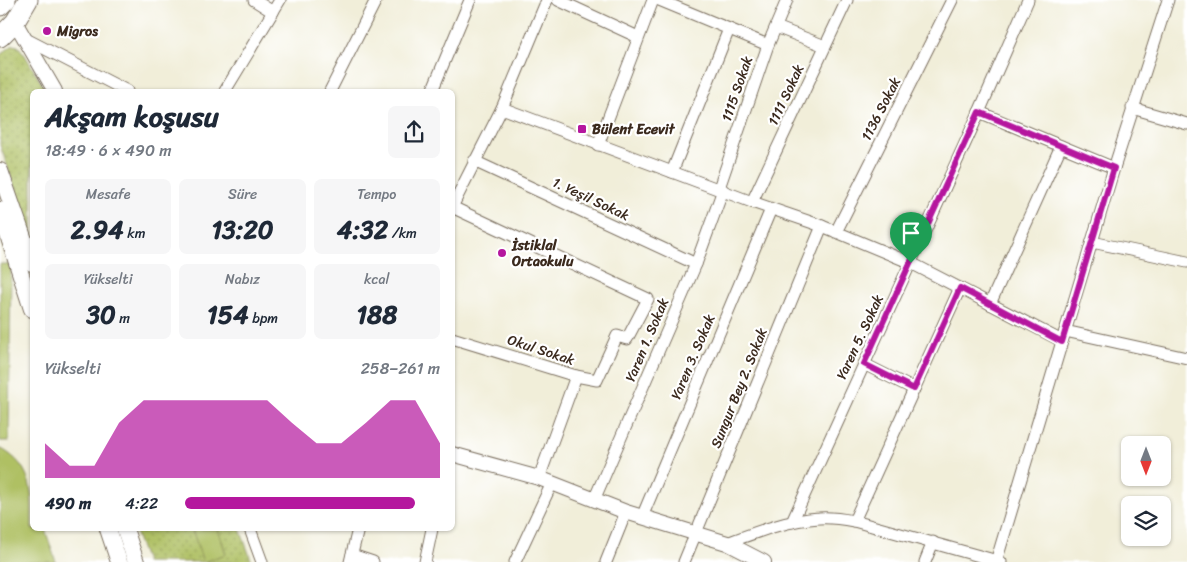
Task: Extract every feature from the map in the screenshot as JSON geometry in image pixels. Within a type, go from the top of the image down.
[{"type":"highway","points":[[0,6],[6,0]]},
{"type":"highway","points":[[0,37],[20,30],[28,0]]},
{"type":"main road","points":[[0,171],[30,257]]},
{"type":"main road","points":[[0,210],[30,303]]},
{"type":"main road","points":[[109,531],[119,562]]},
{"type":"main road","points":[[126,531],[136,562]]},
{"type":"street","points":[[254,0],[273,12]]},
{"type":"street","points":[[227,89],[280,0]]},
{"type":"street","points":[[331,89],[376,0]]},
{"type":"street","points":[[433,89],[470,0]]},
{"type":"street","points":[[455,193],[502,108],[547,0]]},
{"type":"street","points":[[558,0],[638,37]]},
{"type":"street","points":[[598,145],[653,0]]},
{"type":"street","points":[[659,0],[768,45]]},
{"type":"street","name":"1115 Sokak","points":[[721,189],[768,45],[787,0]]},
{"type":"street","name":"1111 Sokak","points":[[752,202],[847,0]]},
{"type":"street","name":"1136 Sokak","points":[[836,232],[952,0]]},
{"type":"street","name":"Yaren 5. Sokak","points":[[792,522],[911,263],[1028,0]]},
{"type":"street","points":[[727,542],[767,528],[792,522],[820,518],[854,520],[998,562],[1132,108],[1168,0]]},
{"type":"street","points":[[776,26],[825,46]]},
{"type":"street","points":[[672,172],[729,29]]},
{"type":"street","points":[[20,30],[53,89]]},
{"type":"street","points":[[20,30],[123,89]]},
{"type":"street","points":[[502,108],[752,202],[822,226],[911,263],[990,304],[1064,336],[1187,358]]},
{"type":"street","points":[[1132,108],[1187,124]]},
{"type":"street","points":[[979,112],[1114,168]]},
{"type":"street","points":[[990,304],[1060,146]]},
{"type":"street","name":"1. Yeşil Sokak","points":[[474,161],[696,264]]},
{"type":"street","name":"Yaren 1. Sokak","points":[[594,500],[696,264],[721,189]]},
{"type":"street","points":[[455,208],[648,299],[627,339],[617,336],[597,380],[576,376]]},
{"type":"street","name":"Yaren 3. Sokak","points":[[642,517],[771,209]]},
{"type":"street","name":"Sungur Bey 2. Sokak","points":[[684,562],[822,226]]},
{"type":"street","points":[[1092,242],[1187,262]]},
{"type":"street","points":[[854,520],[960,288]]},
{"type":"street","name":"Okul Sokak","points":[[455,339],[576,376],[545,480],[515,562]]},
{"type":"street","points":[[864,364],[914,389]]},
{"type":"street","points":[[455,458],[545,480],[626,512],[727,542],[764,562]]},
{"type":"street","points":[[606,562],[626,512]]},
{"type":"street","points":[[251,531],[262,562]]},
{"type":"street","points":[[358,531],[351,558],[373,562]]},
{"type":"street","points":[[425,562],[432,531]]},
{"type":"street","points":[[925,562],[932,542]]},
{"type":"green space","points":[[13,45],[18,46],[45,89],[30,89],[30,232],[0,145],[0,55]]},
{"type":"green space","points":[[0,264],[11,264],[9,441],[0,441]]},
{"type":"green space","points":[[0,448],[20,464],[26,473],[30,488],[30,531],[46,531],[56,562],[0,562]]},
{"type":"green space","points":[[135,531],[241,531],[252,562],[146,562]]},
{"type":"green space","points":[[193,531],[219,531],[226,554],[203,562]]},
{"type":"place","name":"Migros","points":[[47,31]]},
{"type":"place","name":"Bülent Ecevit","points":[[582,129]]},
{"type":"place","name":"İstiklal Ortaokulu","points":[[502,253]]},
{"type":"route","points":[[979,112],[1114,168],[1062,342],[960,288],[914,389],[864,364],[911,263],[979,112]]}]
